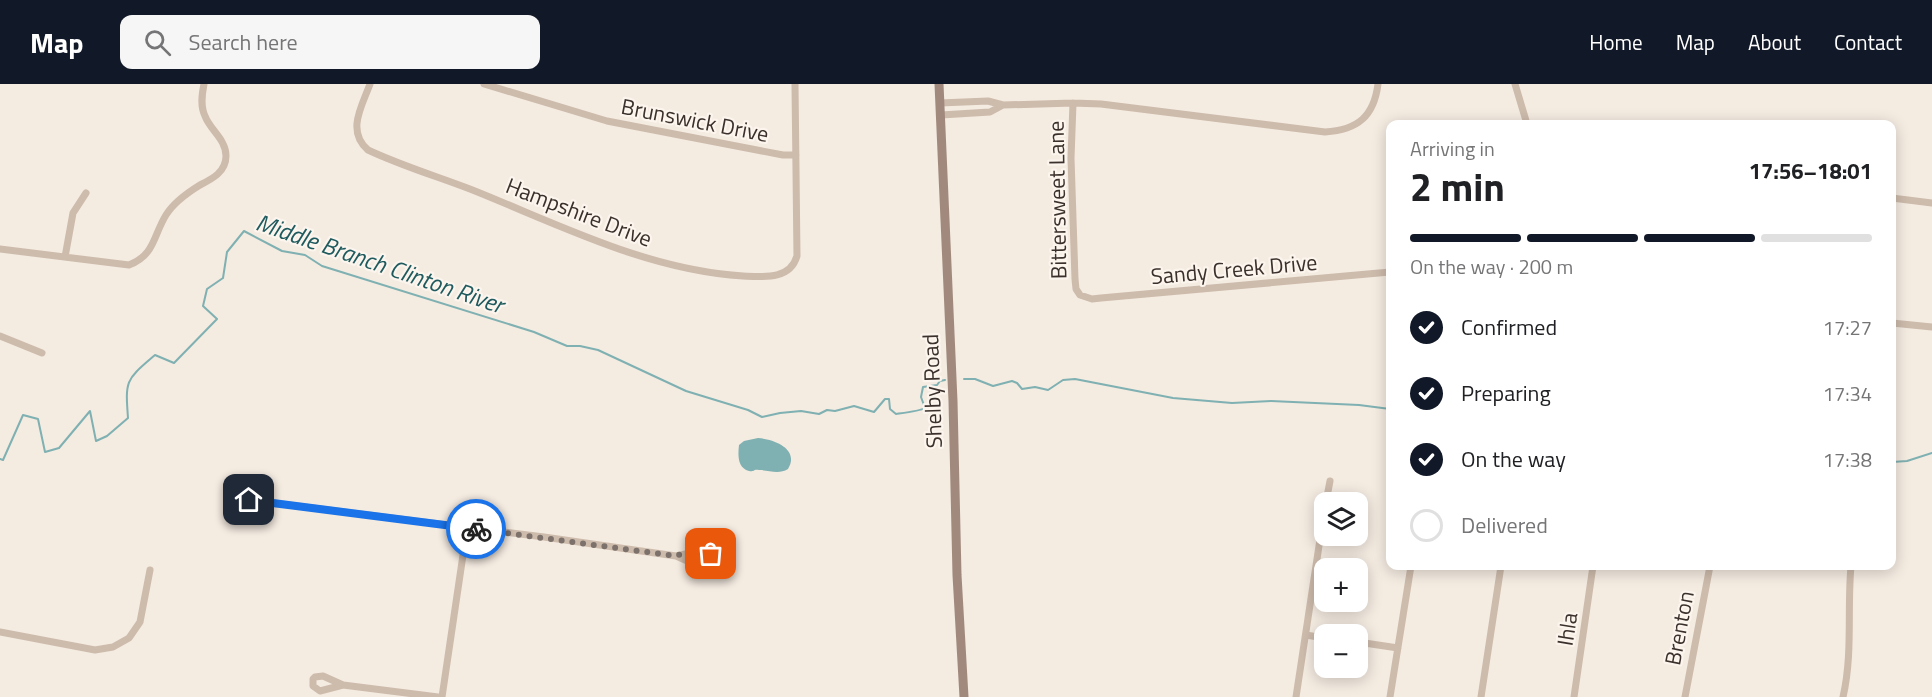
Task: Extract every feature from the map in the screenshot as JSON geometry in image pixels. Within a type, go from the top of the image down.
[{"type":"street","points":[[0,249],[129,265],[144,258],[171,208],[184,195],[222,170],[225,149],[204,115],[202,95],[204,84]]},
{"type":"street","name":"Hampshire Drive","points":[[370,84],[356,126],[359,140],[368,150],[651,260],[700,271],[754,277],[782,274],[794,266],[798,250],[796,155]]},
{"type":"street","name":"Brunswick Drive","points":[[484,84],[607,121],[783,155],[796,155]]},
{"type":"street","points":[[795,84],[796,155]]},
{"type":"street","name":"Shelby Road","points":[[939,84],[953,400],[957,575],[964,697]]},
{"type":"street","points":[[940,103],[988,101],[1003,105],[1101,104],[1325,132],[1343,130],[1365,117],[1376,100],[1378,84]]},
{"type":"street","points":[[1515,84],[1526,120]]},
{"type":"street","name":"Bittersweet Lane","points":[[1073,103],[1071,158],[1075,279],[1076,289],[1080,295]]},
{"type":"street","points":[[941,115],[990,112],[1003,105]]},
{"type":"street","points":[[65,257],[73,213],[86,193]]},
{"type":"street","points":[[1896,198],[1932,203]]},
{"type":"street","name":"Sandy Creek Drive","points":[[1080,295],[1092,299],[1386,272]]},
{"type":"street","points":[[1896,323],[1932,327]]},
{"type":"street","points":[[0,336],[42,353]]},
{"type":"street","points":[[1327,492],[1329,481]]},
{"type":"street","points":[[249,500],[676,556]]},
{"type":"street","points":[[343,685],[440,697],[467,528]]},
{"type":"street","points":[[1296,697],[1319,546]]},
{"type":"street","points":[[0,632],[95,650],[113,647],[129,638],[140,622],[150,570]]},
{"type":"street","points":[[1390,697],[1410,570]]},
{"type":"street","points":[[1481,697],[1500,570]]},
{"type":"street","name":"Ihla","points":[[1574,697],[1592,570]]},
{"type":"street","name":"Brenton","points":[[1685,697],[1709,570]]},
{"type":"street","points":[[1843,697],[1849,667],[1851,570]]},
{"type":"street","points":[[1306,635],[1314,636]]},
{"type":"street","points":[[1368,644],[1398,648]]},
{"type":"water","points":[[758,438],[771,440],[784,446],[791,456],[788,469],[777,472],[751,471],[742,467],[739,460],[739,445],[744,441]]},
{"type":"waterway","name":"Middle Branch Clinton River","points":[[0,459],[3,460],[23,415],[38,419],[45,452],[59,448],[90,411],[96,441],[107,436],[128,418],[128,388],[138,370],[155,355],[174,363],[217,319],[203,306],[207,289],[223,278],[227,252],[244,231],[282,251],[305,255],[322,266],[534,332],[567,346],[598,350],[686,391],[748,410],[762,417],[801,411],[819,414],[827,410],[835,411],[854,406],[874,412],[885,399],[889,399],[890,409],[896,414],[915,411],[925,408],[921,397],[923,387],[937,385],[940,381],[945,380]]},
{"type":"waterway","name":"Middle Branch Clinton River","points":[[964,379],[975,379],[993,386],[1012,381],[1022,389],[1035,387],[1048,390],[1063,380],[1075,379],[1173,398],[1232,403],[1271,401],[1359,405],[1386,408]]},
{"type":"waterway","name":"Middle Branch Clinton River","points":[[1896,462],[1907,461],[1932,453]]},
{"type":"way so far","points":[[476,529],[676,556],[698,550],[711,554]]},
{"type":"route","points":[[249,500],[476,529]]}]
